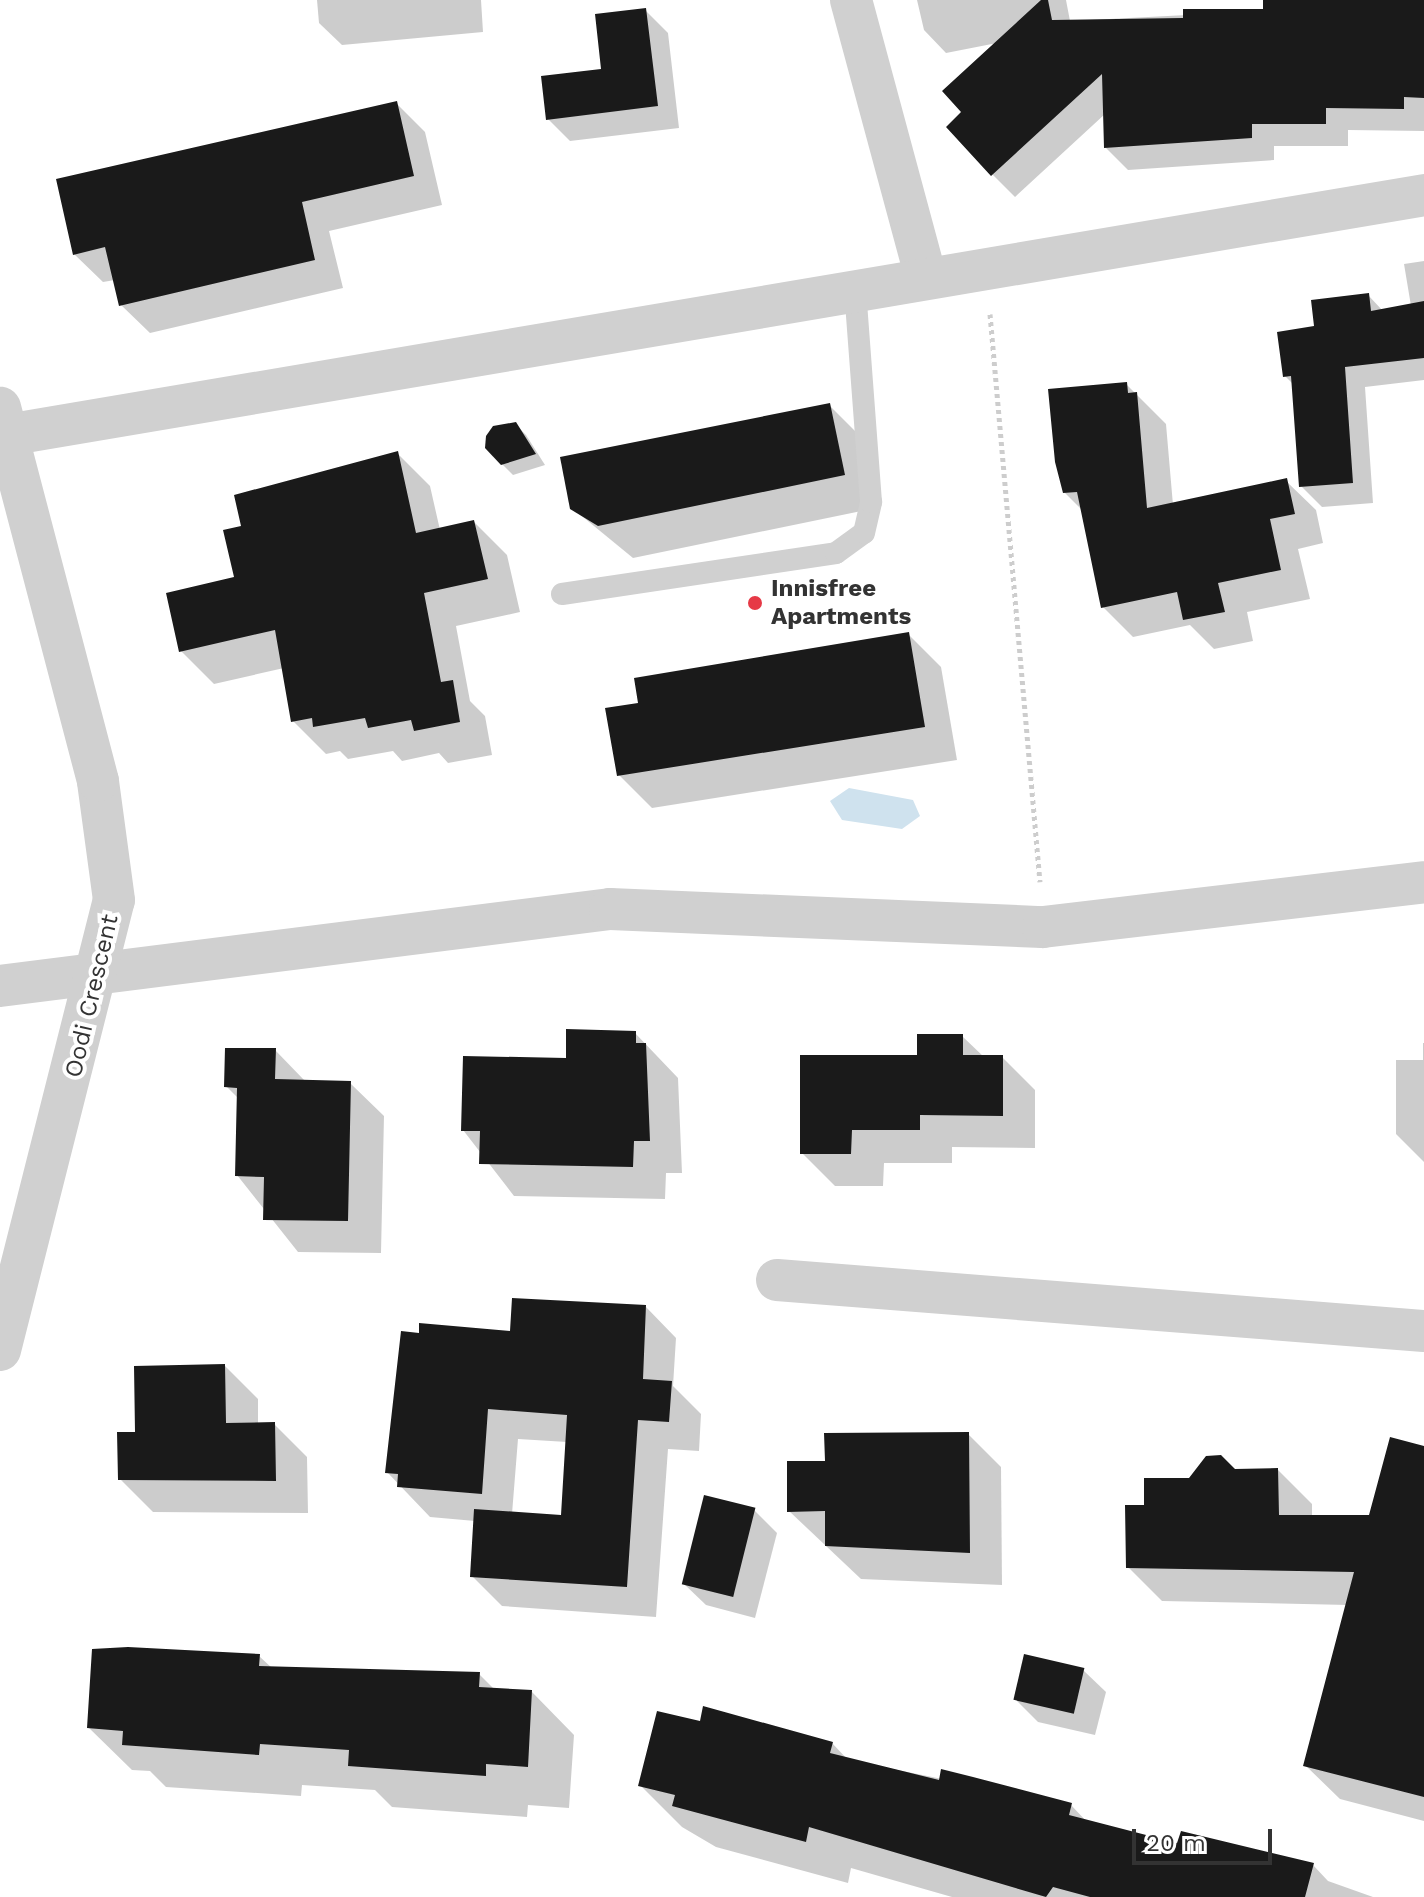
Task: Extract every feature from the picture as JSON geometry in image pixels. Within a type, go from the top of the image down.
[{"type":"street","points":[[851,0],[925,275]]},
{"type":"street","points":[[4,421],[925,275],[986,272],[1424,195]]},
{"type":"street","name":"Oodi Crescent","points":[[0,1350],[101,971],[114,900],[111,840],[4,421]]},
{"type":"street","points":[[0,986],[610,909],[1043,927],[1424,882]]},
{"type":"street","points":[[777,1280],[1424,1331]]},
{"type":"lane","points":[[562,594],[836,553],[864,533],[871,502],[855,288]]},
{"type":"path","points":[[986,272],[1043,927]]},
{"type":"water","points":[[849,788],[913,800],[920,816],[902,829],[842,820],[830,801]]},
{"type":"building","points":[[1041,0],[1048,0],[1052,20],[1183,18],[1183,9],[1263,9],[1263,0],[1424,0],[1424,98],[1404,97],[1404,109],[1326,108],[1326,124],[1252,124],[1252,138],[1104,148],[1102,74],[991,176],[946,127],[961,112],[942,91]]},
{"type":"building","points":[[646,8],[658,106],[546,120],[541,76],[601,69],[595,14]]},
{"type":"building","points":[[397,101],[414,176],[302,202],[315,260],[119,306],[105,247],[73,255],[56,179]]},
{"type":"building","points":[[1369,293],[1371,311],[1424,301],[1424,358],[1345,367],[1353,483],[1299,487],[1291,376],[1283,377],[1277,332],[1314,326],[1311,300]]},
{"type":"building","points":[[1127,382],[1128,393],[1137,392],[1147,508],[1287,478],[1295,514],[1270,519],[1281,570],[1218,583],[1225,612],[1183,620],[1177,592],[1101,608],[1077,492],[1063,493],[1055,462],[1048,389]]},
{"type":"building","points":[[830,403],[845,475],[598,526],[570,509],[560,457]]},
{"type":"building","points":[[516,422],[536,454],[501,465],[485,448],[486,436],[493,426]]},
{"type":"building","points":[[398,451],[416,533],[474,520],[488,579],[424,593],[441,682],[453,680],[460,722],[414,731],[411,720],[368,728],[365,718],[313,727],[312,718],[291,722],[275,630],[179,652],[166,593],[234,577],[223,530],[241,526],[234,495]]},
{"type":"building","points":[[909,632],[925,727],[617,776],[605,708],[638,703],[634,678]]},
{"type":"building","points":[[566,1029],[636,1031],[636,1043],[646,1043],[650,1141],[634,1141],[633,1167],[479,1164],[480,1131],[461,1131],[463,1056],[566,1058]]},
{"type":"building","points":[[917,1034],[963,1034],[963,1055],[1003,1055],[1003,1116],[920,1115],[920,1130],[852,1130],[851,1154],[800,1154],[800,1055],[917,1055]]},
{"type":"building","points":[[225,1048],[276,1048],[275,1079],[351,1081],[348,1221],[263,1220],[264,1177],[235,1176],[237,1088],[224,1087]]},
{"type":"building","points":[[512,1298],[646,1305],[643,1379],[672,1381],[669,1422],[638,1420],[627,1587],[470,1577],[474,1509],[561,1515],[567,1415],[488,1409],[482,1494],[397,1487],[398,1474],[385,1473],[401,1331],[419,1333],[419,1323],[510,1331]]},
{"type":"building","points":[[225,1364],[226,1423],[275,1422],[276,1481],[118,1480],[117,1432],[135,1432],[134,1366]]},
{"type":"building","points":[[969,1432],[970,1553],[825,1546],[825,1511],[787,1512],[787,1461],[825,1461],[824,1433]]},
{"type":"building","points":[[1390,1437],[1424,1446],[1424,1797],[1303,1766],[1354,1572],[1126,1568],[1125,1505],[1144,1505],[1144,1478],[1189,1478],[1206,1456],[1221,1455],[1235,1469],[1278,1468],[1279,1515],[1369,1515]]},
{"type":"building","points":[[704,1495],[755,1508],[733,1597],[682,1584]]},
{"type":"building","points":[[128,1647],[260,1654],[259,1666],[480,1672],[479,1687],[532,1690],[528,1767],[486,1764],[486,1776],[348,1766],[349,1750],[260,1744],[259,1755],[122,1745],[123,1731],[87,1728],[92,1649]]},
{"type":"building","points":[[1024,1654],[1084,1668],[1074,1714],[1013,1700]]},
{"type":"building","points":[[703,1706],[833,1742],[830,1753],[939,1780],[941,1769],[973,1777],[1072,1803],[1069,1815],[1177,1843],[1181,1831],[1314,1863],[1305,1897],[1090,1897],[1053,1887],[1046,1897],[809,1827],[806,1842],[672,1806],[675,1795],[638,1786],[657,1711],[700,1721]]},
{"type":"place","name":"Innisfree Apartments","points":[[755,603]]}]
